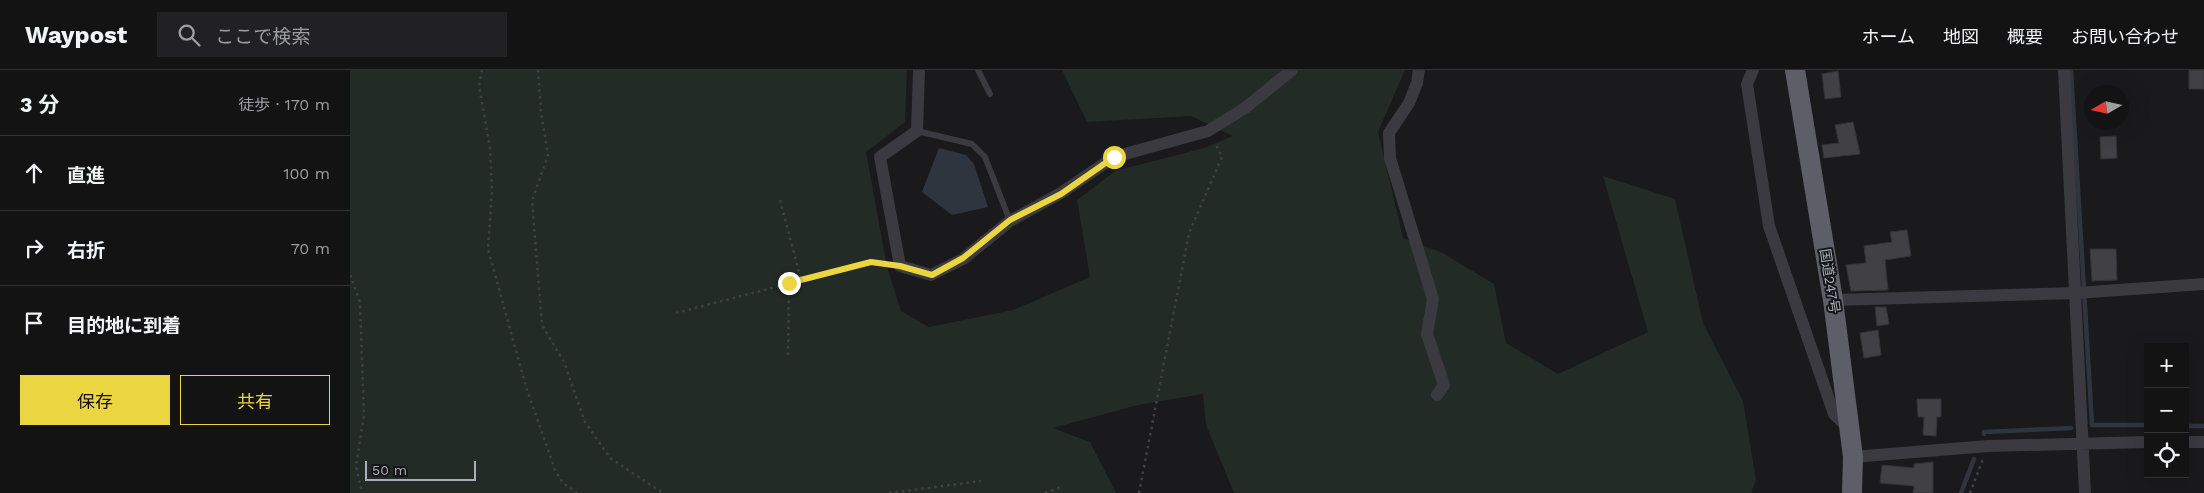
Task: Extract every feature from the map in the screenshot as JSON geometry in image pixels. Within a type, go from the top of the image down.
[{"type":"highway","name":"国道247号","points":[[1795,70],[1833,300],[1853,457],[1852,493]]},
{"type":"street","points":[[919,70],[917,131],[880,157],[900,266],[932,275],[963,258],[1010,220],[1061,194],[1114,157],[1208,131],[1245,108],[1292,70]]},
{"type":"street","points":[[1419,70],[1417,84],[1410,103],[1389,133],[1390,158],[1433,300],[1426,334],[1444,385],[1437,395]]},
{"type":"street","points":[[1742,70],[1748,84],[1769,226],[1834,414],[1849,428]]},
{"type":"street","points":[[1748,84],[1753,70]]},
{"type":"street","points":[[2064,70],[2084,442],[2085,493]]},
{"type":"street","points":[[1833,300],[2076,293],[2204,284]]},
{"type":"street","points":[[1853,457],[1988,446],[2084,442],[2144,442]]},
{"type":"street","points":[[2189,442],[2204,442]]},
{"type":"lane","points":[[978,70],[990,94]]},
{"type":"lane","points":[[917,131],[972,144],[985,157],[1010,220]]},
{"type":"path","points":[[482,70],[479,86],[490,148],[492,192],[488,249],[526,387],[555,470],[563,484],[577,493]]},
{"type":"path","points":[[538,70],[541,112],[548,155],[532,201],[542,325],[564,362],[585,422],[610,458],[663,493]]},
{"type":"path","points":[[1140,493],[1189,233],[1222,157],[1208,131]]},
{"type":"path","points":[[780,200],[801,280]]},
{"type":"path","points":[[676,313],[871,262],[900,266]]},
{"type":"path","points":[[350,275],[360,302],[364,415],[356,466],[362,493]]},
{"type":"path","points":[[788,355],[789,283]]},
{"type":"path","points":[[1970,493],[1988,446]]},
{"type":"path","points":[[350,462],[356,466]]},
{"type":"path","points":[[889,493],[981,481]]},
{"type":"path","points":[[1045,493],[1063,486]]},
{"type":"shaded area","points":[[350,70],[907,70],[905,122],[866,152],[887,267],[901,311],[929,327],[1013,310],[1090,277],[1077,200],[1115,171],[1204,148],[1233,136],[1191,116],[1087,122],[1062,70],[1405,70],[1378,132],[1403,238],[1443,253],[1494,284],[1506,343],[1558,374],[1648,332],[1603,176],[1675,199],[1703,323],[1743,401],[1756,480],[1751,493],[1234,493],[1206,425],[1203,394],[1138,405],[1053,428],[1090,442],[1116,493],[350,493]]},
{"type":"shaded area","points":[[939,148],[966,155],[974,164],[988,207],[952,215],[922,192]]},
{"type":"building","points":[[2189,70],[2204,70],[2204,89],[2189,89]]},
{"type":"building","points":[[1838,71],[1841,97],[1825,99],[1822,74]]},
{"type":"building","points":[[1853,122],[1860,154],[1824,158],[1822,145],[1839,143],[1835,125]]},
{"type":"building","points":[[2116,136],[2117,158],[2101,159],[2100,137]]},
{"type":"building","points":[[1907,230],[1911,256],[1885,260],[1888,290],[1851,291],[1846,265],[1866,263],[1864,246],[1892,242],[1890,232]]},
{"type":"building","points":[[2090,249],[2116,249],[2117,280],[2092,281]]},
{"type":"building","points":[[1875,307],[1886,307],[1889,324],[1877,326]]},
{"type":"building","points":[[1878,330],[1881,355],[1864,358],[1860,333]]},
{"type":"building","points":[[1917,399],[1941,399],[1941,417],[1937,417],[1936,436],[1923,435],[1924,417],[1918,417]]},
{"type":"building","points":[[1933,462],[1933,493],[1913,493],[1914,486],[1880,483],[1882,465],[1914,468],[1914,464]]},
{"type":"waterway","points":[[2071,70],[2092,425],[2144,425]]},
{"type":"waterway","points":[[2189,426],[2204,426]]},
{"type":"waterway","points":[[1984,434],[1984,432],[2071,428]]},
{"type":"waterway","points":[[1961,493],[1974,459]]},
{"type":"route","points":[[789,283],[871,262],[900,266],[932,275],[963,258],[1010,220],[1061,194],[1114,157]]}]
